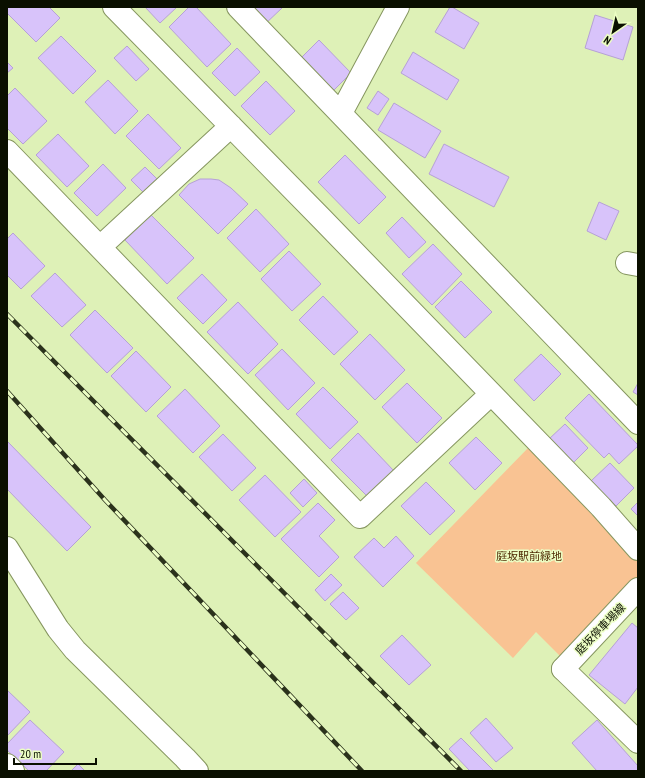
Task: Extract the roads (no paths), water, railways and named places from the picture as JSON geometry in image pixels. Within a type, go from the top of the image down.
[{"type":"street","points":[[114,7],[491,394],[638,548]]},
{"type":"street","points":[[238,7],[638,422]]},
{"type":"street","points":[[341,113],[398,7]]},
{"type":"street","points":[[100,247],[231,126]]},
{"type":"street","points":[[7,151],[360,517],[491,394]]},
{"type":"street","points":[[7,548],[58,629],[75,650],[197,771]]},
{"type":"street","name":"庭坂停車場線","points":[[638,590],[563,669],[638,742]]},
{"type":"street","points":[[7,766],[13,771]]},
{"type":"railway","points":[[7,314],[461,771]]},
{"type":"railway","points":[[7,391],[105,500],[362,771]]},
{"type":"park label","name":"庭坂駅前緑地","points":[[529,556]]}]
